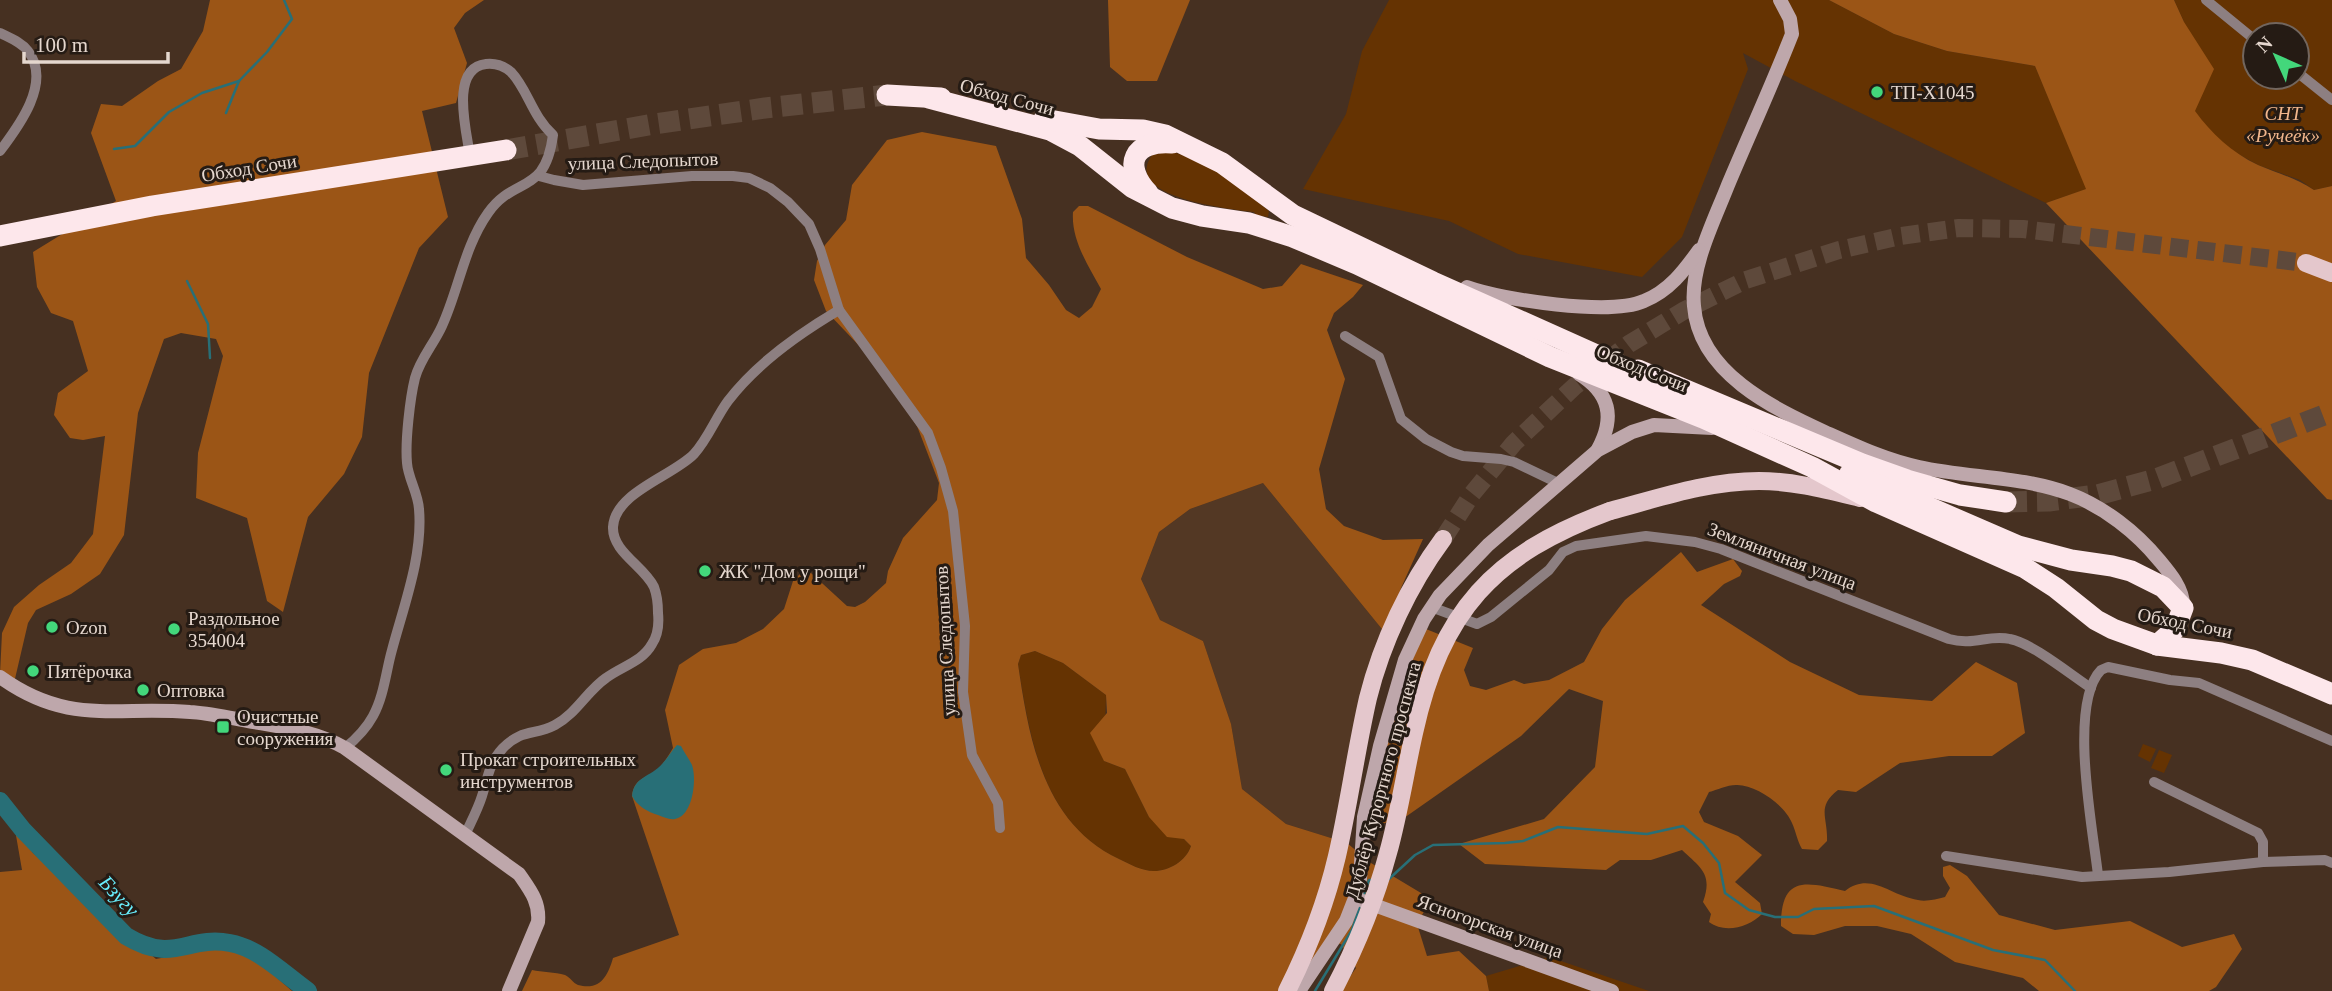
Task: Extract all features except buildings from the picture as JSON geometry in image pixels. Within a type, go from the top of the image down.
[{"type":"highway","name":"Обход Сочи","points":[[887,95],[982,104],[1099,129],[1153,131],[1228,167],[1293,215],[1619,365]]},
{"type":"highway","name":"Обход Сочи","points":[[929,98],[1033,125],[1066,137],[1133,188],[1172,208],[1249,223],[1293,237],[1357,264],[1550,357],[1703,418],[1812,467],[1876,502],[2025,568],[2056,588],[2096,620],[2113,629],[2157,645],[2252,660],[2332,694]]},
{"type":"highway","points":[[1151,197],[1133,172],[1140,150],[1153,143],[1184,144]]},
{"type":"highway","name":"Обход Сочи","points":[[0,236],[152,206],[506,150]]},
{"type":"highway","points":[[1619,365],[1752,429],[1994,537],[2040,553],[2112,566],[2149,579],[2163,587],[2183,608],[2175,629],[2157,645]]},
{"type":"highway","points":[[1619,365],[1652,376],[1861,464],[1934,488],[2006,502]]},
{"type":"main road","points":[[2305,263],[2332,273]]},
{"type":"main road","name":"Дублёр Курортного проспекта","points":[[1333,991],[1374,899],[1389,852],[1425,689],[1434,663],[1463,611],[1479,591],[1520,555],[1569,526],[1610,511],[1704,486],[1751,481],[1801,484],[1876,502]]},
{"type":"main road","name":"Дублёр Курортного проспекта","points":[[1287,991],[1316,928],[1328,889],[1342,834],[1364,719],[1381,658],[1413,585],[1426,561],[1443,539]]},
{"type":"street","points":[[1780,0],[1790,19],[1792,34],[1706,240],[1695,282],[1696,317],[1704,340],[1713,354],[1744,387],[1784,413],[1878,455],[1920,467],[2045,486],[2088,502],[2117,520],[2152,552],[2181,592],[2183,608]]},
{"type":"street","points":[[2206,0],[2241,29]]},
{"type":"street","points":[[0,33],[28,51],[35,62],[36,77],[24,116],[0,151]]},
{"type":"street","points":[[345,748],[361,733],[374,714],[406,605],[418,535],[417,494],[407,464],[415,379],[420,364],[443,323],[464,263],[488,214],[505,196],[539,176],[549,159],[553,135],[538,120],[516,78],[499,65],[481,64],[474,68],[465,85],[462,109],[470,156]]},
{"type":"street","points":[[2311,83],[2332,100]]},
{"type":"street","name":"улица Следопытов","points":[[539,176],[583,185],[692,176],[749,178],[770,188],[788,202],[808,224],[820,249],[839,310],[928,433],[940,468],[953,511],[965,626],[962,692],[972,755],[998,803],[1000,828]]},
{"type":"street","points":[[1405,268],[1427,271],[1494,296],[1580,306],[1623,307],[1645,301],[1678,279],[1706,240]]},
{"type":"street","points":[[465,835],[482,797],[487,771],[505,747],[521,734],[543,730],[564,719],[606,677],[642,657],[656,636],[659,617],[656,594],[649,579],[618,543],[612,530],[619,511],[635,494],[695,453],[730,398],[766,361],[839,310]]},
{"type":"street","points":[[1345,336],[1379,357],[1401,419],[1426,439],[1463,456],[1502,458],[1514,462],[1560,484]]},
{"type":"street","points":[[1550,357],[1590,381],[1605,402],[1609,415],[1608,426],[1598,450]]},
{"type":"street","points":[[1299,991],[1339,932],[1355,898],[1360,879],[1364,817],[1380,746],[1405,660],[1431,607],[1443,591],[1488,545],[1598,450],[1632,432],[1654,425],[1705,426],[1737,435]]},
{"type":"street","name":"Земляничная улица","points":[[1431,607],[1476,624],[1491,617],[1549,570],[1569,548],[1646,536],[1695,542],[1734,554],[1949,639],[1975,642],[2001,638],[2021,642],[2091,688]]},
{"type":"street","points":[[2098,875],[2089,812],[2085,737],[2091,688],[2096,674],[2101,670],[2108,667],[2199,683],[2332,741]]},
{"type":"street","points":[[0,677],[17,689],[57,706],[88,711],[190,712],[306,732],[332,740],[345,748],[519,874],[537,903],[538,922],[509,991]]},
{"type":"street","points":[[2154,782],[2258,833],[2263,842],[2263,862]]},
{"type":"street","points":[[1946,856],[2071,876],[2169,872],[2263,862],[2325,860],[2332,863]]},
{"type":"street","name":"Ясногорская улица","points":[[1355,898],[1612,991]]},
{"type":"shaded area","points":[[210,0],[484,0],[465,13],[454,28],[467,63],[456,103],[422,111],[448,217],[419,248],[369,373],[362,437],[344,474],[308,517],[283,612],[267,601],[247,518],[196,498],[198,453],[223,356],[216,339],[181,333],[164,339],[138,413],[124,535],[100,574],[71,594],[36,610],[28,623],[14,683],[0,674],[2,633],[14,607],[39,585],[71,563],[93,534],[105,436],[83,440],[70,438],[54,415],[58,393],[88,371],[73,321],[51,313],[37,287],[33,252],[116,201],[91,133],[101,104],[122,106],[181,69],[203,31]]},
{"type":"shaded area","points":[[1108,0],[1190,0],[1157,81],[1127,81],[1110,67]]},
{"type":"shaded area","points":[[1829,0],[2174,0],[2184,22],[2214,69],[2195,111],[2201,119],[2215,135],[2248,160],[2314,190],[2332,186],[2332,500],[2327,499],[2046,203],[2086,189],[2035,66],[1947,51],[1894,34]]},
{"type":"shaded area","points":[[922,132],[996,146],[1022,219],[1026,258],[1066,310],[1079,318],[1092,307],[1101,289],[1081,252],[1075,232],[1073,212],[1079,206],[1088,206],[1187,257],[1263,289],[1282,286],[1301,264],[1363,285],[1334,313],[1327,330],[1345,379],[1319,469],[1326,509],[1344,526],[1383,540],[1423,539],[1401,588],[1386,634],[1263,483],[1190,509],[1159,532],[1141,579],[1160,620],[1203,641],[1231,724],[1242,789],[1286,824],[1347,843],[1371,863],[1431,899],[1417,924],[1427,956],[1459,951],[1486,976],[1489,991],[1340,991],[1356,968],[1341,944],[1331,943],[1298,991],[522,991],[532,970],[565,975],[578,985],[598,984],[606,976],[613,958],[679,935],[632,796],[637,783],[660,767],[673,748],[665,710],[679,665],[703,649],[736,643],[763,629],[784,609],[793,581],[801,573],[811,573],[847,606],[855,607],[865,602],[886,583],[888,571],[903,538],[937,500],[939,483],[917,426],[867,354],[826,311],[814,280],[817,261],[825,245],[846,220],[852,185],[887,140]],"holes":[[[1035,651],[1063,663],[1106,695],[1107,713],[1090,733],[1104,761],[1125,769],[1149,817],[1167,837],[1184,839],[1191,846],[1181,861],[1171,867],[1149,871],[1119,859],[1093,843],[1073,824],[1057,801],[1044,776],[1035,749],[1018,664],[1021,655]]]},
{"type":"shaded area","points":[[1263,483],[1386,634],[1347,843],[1286,824],[1242,789],[1231,724],[1203,641],[1160,620],[1141,579],[1159,532],[1190,509]]},
{"type":"shaded area","points":[[1681,552],[1697,572],[1733,559],[1742,571],[1740,576],[1724,584],[1701,605],[1790,662],[1859,695],[1932,701],[1976,662],[2017,683],[2025,733],[1992,756],[1949,756],[1900,763],[1856,792],[1838,790],[1825,807],[1827,841],[1818,850],[1802,849],[1792,823],[1783,809],[1760,792],[1736,785],[1709,792],[1699,812],[1704,822],[1738,836],[1762,855],[1735,882],[1760,903],[1762,914],[1757,919],[1737,927],[1722,928],[1709,922],[1711,914],[1703,902],[1706,878],[1700,867],[1682,850],[1651,860],[1620,860],[1606,870],[1485,864],[1459,844],[1544,819],[1595,767],[1603,701],[1569,689],[1521,736],[1404,818],[1377,825],[1387,716],[1426,629],[1473,648],[1464,670],[1470,686],[1486,690],[1514,680],[1524,684],[1549,680],[1584,662],[1602,629],[1625,600]]},
{"type":"shaded area","points":[[14,824],[33,853],[156,959],[237,943],[292,991],[0,991],[0,872],[22,870]]},
{"type":"shaded area","points":[[1950,865],[1967,876],[1999,915],[2055,930],[2130,921],[2182,947],[2234,934],[2242,949],[2216,987],[2209,991],[2039,991],[2023,978],[1955,962],[1911,934],[1877,926],[1845,926],[1814,935],[1793,934],[1781,926],[1785,898],[1790,890],[1798,886],[1818,885],[1845,891],[1863,883],[1881,886],[1908,898],[1932,900],[1945,897],[1950,888],[1943,876],[1943,867]]},
{"type":"green space","points":[[1389,0],[1829,0],[1894,34],[1947,51],[2035,66],[2087,189],[2046,203],[1743,53],[1748,69],[1682,237],[1642,277],[1518,254],[1449,221],[1303,189],[1346,114],[1362,51]]},
{"type":"green space","name":"СНТ «Ручеёк»","points":[[2174,0],[2332,0],[2332,186],[2314,190],[2300,180],[2258,165],[2231,150],[2211,133],[2194,111],[2184,22]]},
{"type":"green space","points":[[1169,151],[1197,159],[1235,183],[1269,211],[1268,217],[1256,215],[1254,212],[1203,204],[1165,191],[1152,182],[1147,170],[1152,155]]},
{"type":"green space","points":[[1035,651],[1063,663],[1106,695],[1104,761],[1125,769],[1149,817],[1191,846],[1176,864],[1160,871],[1149,871],[1119,859],[1093,843],[1073,824],[1057,802],[1035,750],[1018,664],[1021,655]]},
{"type":"green space","points":[[2143,744],[2156,749],[2150,762],[2138,756]]},
{"type":"green space","points":[[2159,750],[2172,755],[2164,773],[2151,768]]},
{"type":"green space","points":[[1549,957],[1649,991],[1489,991],[1486,976]]},
{"type":"water","points":[[677,745],[681,746],[692,765],[694,787],[686,811],[671,819],[647,810],[632,796],[636,784],[658,768]]},
{"type":"waterway","points":[[226,113],[239,81],[267,52],[292,19],[284,0]]},
{"type":"waterway","points":[[114,149],[135,146],[169,112],[202,93],[239,81]]},
{"type":"waterway","points":[[187,281],[208,324],[210,358]]},
{"type":"waterway","name":"Бзугу","points":[[0,801],[23,830],[126,936],[156,948],[169,949],[215,942],[241,946],[271,962],[308,991]]},
{"type":"waterway","points":[[1389,879],[1415,855],[1433,845],[1523,841],[1558,827],[1647,834],[1683,826],[1703,843],[1719,863],[1725,893],[1749,910],[1775,917],[1798,917],[1814,909],[1874,906],[1993,950],[2045,960],[2075,991]]},
{"type":"waterway","points":[[1363,897],[1369,880],[1372,880]]},
{"type":"waterway","points":[[1315,991],[1352,930],[1360,906]]},
{"type":"tunnel","points":[[506,150],[654,124],[765,108],[887,95]]},
{"type":"tunnel","points":[[1443,539],[1472,494],[1514,443],[1575,386],[1629,344],[1685,310],[1746,280],[1839,250],[1901,236],[1959,228],[2023,229],[2306,263]]},
{"type":"tunnel","points":[[2006,502],[2049,501],[2097,495],[2156,479],[2332,412]]},
{"type":"place","name":"ТП-Х1045","points":[[1877,92]]},
{"type":"place","name":"ЖК \"Дом у рощи\"","points":[[705,571]]},
{"type":"place","name":"Ozon","points":[[52,627]]},
{"type":"place","name":"Раздольное 354004","points":[[174,629]]},
{"type":"place","name":"Пятёрочка","points":[[33,671]]},
{"type":"place","name":"Оптовка","points":[[143,690]]},
{"type":"place","name":"Очистные сооружения","points":[[223,727]]},
{"type":"place","name":"Прокат строительных инструментов","points":[[446,770]]}]
